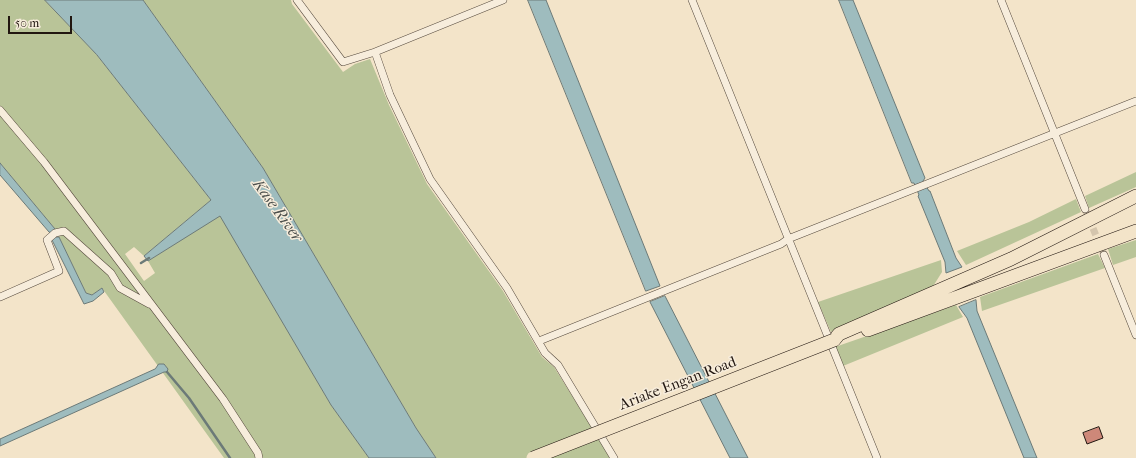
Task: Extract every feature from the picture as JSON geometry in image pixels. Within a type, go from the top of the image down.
[{"type":"highway","points":[[834,340],[839,334],[1011,259],[1136,196]]},
{"type":"highway","points":[[834,340],[842,340],[1136,231]]},
{"type":"highway","name":"Ariake Engan Road","points":[[533,458],[834,340]]},
{"type":"street","points":[[296,0],[343,62],[375,52],[504,0]]},
{"type":"street","points":[[692,0],[877,458]]},
{"type":"street","points":[[1001,0],[1085,209]]},
{"type":"street","points":[[375,52],[390,95],[430,179],[507,288],[545,353],[558,365],[614,458]]},
{"type":"street","points":[[539,341],[781,244],[788,239],[1136,101]]},
{"type":"street","points":[[0,110],[44,162],[223,399],[258,453],[259,458]]},
{"type":"street","points":[[0,297],[59,271],[47,240],[53,235],[64,231],[111,273],[120,288],[153,306]]},
{"type":"street","points":[[1104,255],[1136,335]]},
{"type":"green space","points":[[0,0],[45,0],[97,55],[211,200],[144,256],[134,247],[125,254],[144,281],[155,273],[148,261],[220,215],[331,405],[369,458],[224,458],[102,288],[92,295],[86,293],[55,229],[0,163]]},
{"type":"green space","points":[[143,0],[291,0],[292,4],[343,72],[355,64],[370,59],[389,105],[427,184],[503,291],[542,357],[554,367],[611,458],[436,458],[416,428],[263,168]]},
{"type":"green space","points":[[1136,172],[1136,187],[1089,208],[1085,196]]},
{"type":"green space","points":[[1076,199],[1081,212],[966,265],[957,251],[1029,222]]},
{"type":"green space","points":[[1136,240],[1136,257],[1113,265],[1108,249]]},
{"type":"green space","points":[[1098,254],[1105,268],[982,311],[980,297]]},
{"type":"green space","points":[[941,260],[942,272],[932,288],[831,332],[818,302]]},
{"type":"green space","points":[[956,305],[963,317],[843,366],[835,347]]},
{"type":"water","name":"Kase River","points":[[45,0],[143,0],[263,168],[416,428],[436,458],[369,458],[331,405],[220,216],[148,261],[144,256],[211,200],[97,55]]},
{"type":"water","points":[[528,0],[546,0],[660,286],[646,291]]},
{"type":"water","points":[[839,0],[853,0],[925,178],[923,181],[930,191],[956,258],[962,267],[946,273],[945,262],[918,196],[919,195],[914,183],[912,183]]},
{"type":"water","points":[[0,163],[55,229],[53,231],[56,237],[59,237],[86,293],[92,295],[102,288],[104,292],[93,301],[84,304],[52,240],[54,238],[0,175]]},
{"type":"water","points":[[665,296],[748,458],[730,458],[650,302]]},
{"type":"water","points":[[976,300],[977,311],[1037,458],[1024,458],[967,318],[959,307]]},
{"type":"water","points":[[159,364],[164,364],[168,369],[167,372],[164,372],[0,446],[0,439],[155,369]]},
{"type":"building","points":[[1099,427],[1103,438],[1087,444],[1083,433]]},
{"type":"waterway","points":[[141,263],[149,258]]},
{"type":"waterway","points":[[167,372],[189,398],[230,458]]},
{"type":"tunnel","points":[[1085,209],[1104,255]]}]
